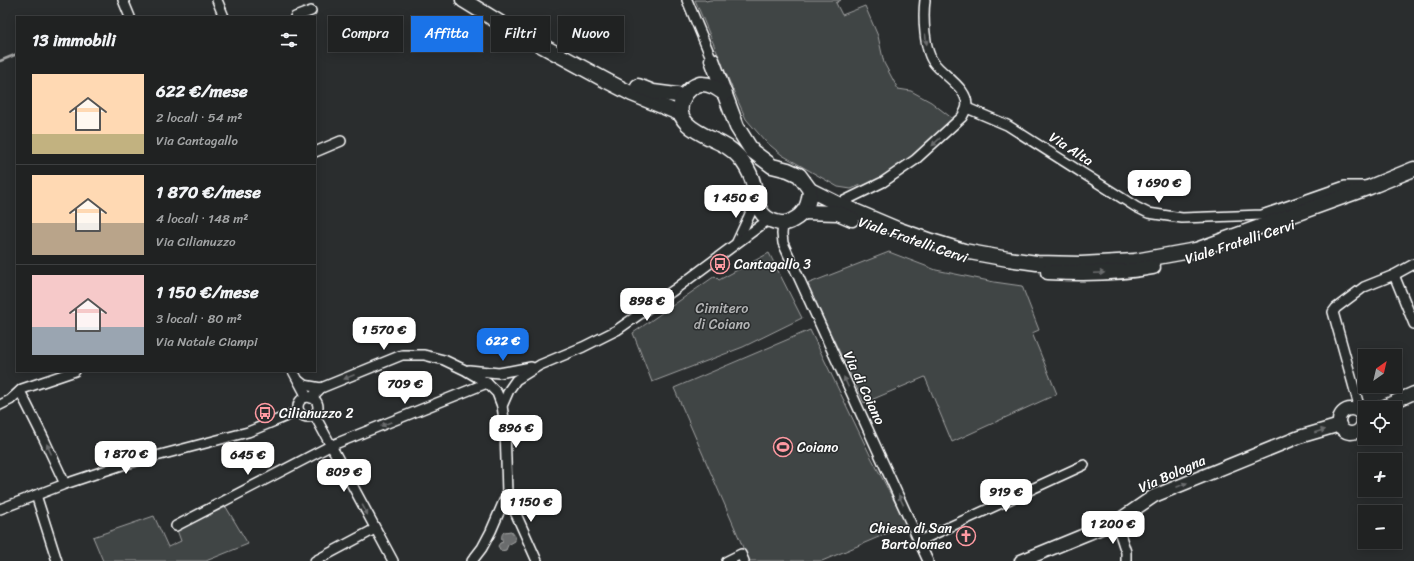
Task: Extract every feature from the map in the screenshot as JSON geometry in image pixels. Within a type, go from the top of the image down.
[{"type":"main road","points":[[463,0],[502,24],[605,80],[632,94],[681,114]]},
{"type":"main road","points":[[480,0],[611,74],[652,92],[684,96]]},
{"type":"main road","points":[[701,84],[712,60]]},
{"type":"main road","name":"Viale Fratelli Cervi","points":[[712,60],[737,127],[752,151],[772,166],[788,170],[799,175],[810,190],[838,204],[931,241],[964,251],[1037,263],[1081,264],[1135,261],[1196,250],[1414,169]]},
{"type":"main road","points":[[725,94],[712,86],[701,84],[691,88],[684,96],[681,106],[681,114],[690,128],[723,145],[742,161],[749,172],[754,186],[756,201],[761,212],[768,220],[783,224],[793,220],[803,212],[809,203],[810,190]]},
{"type":"main road","name":"Viale Fratelli Cervi","points":[[803,212],[838,214],[891,236],[961,258],[1034,271],[1081,274],[1134,271],[1198,259],[1414,178]]},
{"type":"street","points":[[123,0],[130,16]]},
{"type":"street","points":[[217,0],[224,16]]},
{"type":"street","points":[[687,0],[712,60]]},
{"type":"street","points":[[838,204],[883,182],[915,160],[962,117],[967,108],[962,91],[933,63],[926,42],[923,9],[924,0]]},
{"type":"street","points":[[297,16],[311,10]]},
{"type":"street","name":"Via Alta","points":[[967,108],[1006,125],[1136,207],[1155,214],[1182,218],[1262,215],[1345,186],[1370,186]]},
{"type":"street","points":[[316,152],[341,141]]},
{"type":"street","points":[[735,245],[756,201]]},
{"type":"street","points":[[502,406],[508,390],[516,380],[540,365],[584,347],[617,330],[768,220]]},
{"type":"street","name":"Via di Coiano","points":[[783,224],[783,243],[928,561]]},
{"type":"street","points":[[1358,402],[1333,312],[1336,308],[1364,287],[1394,275],[1414,264]]},
{"type":"street","points":[[1394,275],[1414,324]]},
{"type":"street","points":[[0,509],[65,484],[122,465],[248,432],[299,408],[302,399],[309,397],[321,388],[402,355],[424,356],[444,360],[465,370],[487,383],[497,393],[502,406],[505,426],[507,494],[537,561]]},
{"type":"street","points":[[465,370],[499,373],[540,365]]},
{"type":"street","points":[[0,405],[10,400],[22,389],[71,372]]},
{"type":"street","points":[[294,372],[309,397],[316,402],[317,405],[314,414],[306,416],[299,408]]},
{"type":"street","points":[[298,381],[304,385],[321,388]]},
{"type":"street","points":[[176,526],[330,446],[487,383]]},
{"type":"street","points":[[20,391],[65,484]]},
{"type":"street","points":[[1396,401],[1414,393]]},
{"type":"street","points":[[1358,413],[1349,410],[1343,413],[1340,419],[1340,425],[1344,431],[1354,433],[1358,430]]},
{"type":"street","points":[[314,414],[393,561]]},
{"type":"street","name":"Via Bologna","points":[[1021,561],[1116,522],[1154,496],[1299,436],[1340,425]]},
{"type":"street","points":[[919,541],[1084,465]]},
{"type":"street","points":[[472,561],[485,543],[507,494]]},
{"type":"street","points":[[36,495],[57,561]]},
{"type":"street","points":[[1116,522],[1126,552],[1126,561]]},
{"type":"street","points":[[315,561],[375,529]]},
{"type":"street","points":[[727,561],[741,554],[744,561]]},
{"type":"green space","points":[[695,0],[841,0],[836,3],[842,15],[865,6],[878,36],[884,63],[898,89],[911,91],[931,102],[953,119],[953,122],[911,159],[876,181],[863,187],[861,185],[851,189],[838,187],[782,155],[765,141],[746,119]]},
{"type":"green space","points":[[889,252],[936,270],[1022,286],[1039,330],[1032,333],[1057,394],[952,442],[925,377],[864,403],[807,284]]},
{"type":"green space","name":"Cimitero di Coiano","points":[[769,253],[802,318],[743,347],[652,382],[633,333],[715,276],[719,280]]},
{"type":"green space","name":"Coiano","points":[[810,330],[871,457],[907,525],[822,561],[748,561],[674,388]]},
{"type":"green space","points":[[226,507],[248,544],[206,561],[103,561],[93,537],[154,516],[168,547],[181,541],[177,530]]},
{"type":"shaded area","points":[[511,531],[515,536],[515,541],[508,545],[506,550],[501,551],[498,546],[503,542],[502,534],[504,532]]},
{"type":"waterway","points":[[0,61],[16,54]]},
{"type":"place","name":"Cantagallo 3","points":[[720,264]]},
{"type":"place","name":"Cilianuzzo 2","points":[[265,413]]},
{"type":"place","name":"Coiano","points":[[783,447]]},
{"type":"place","name":"Chiesa di San Bartolomeo","points":[[966,536]]}]
